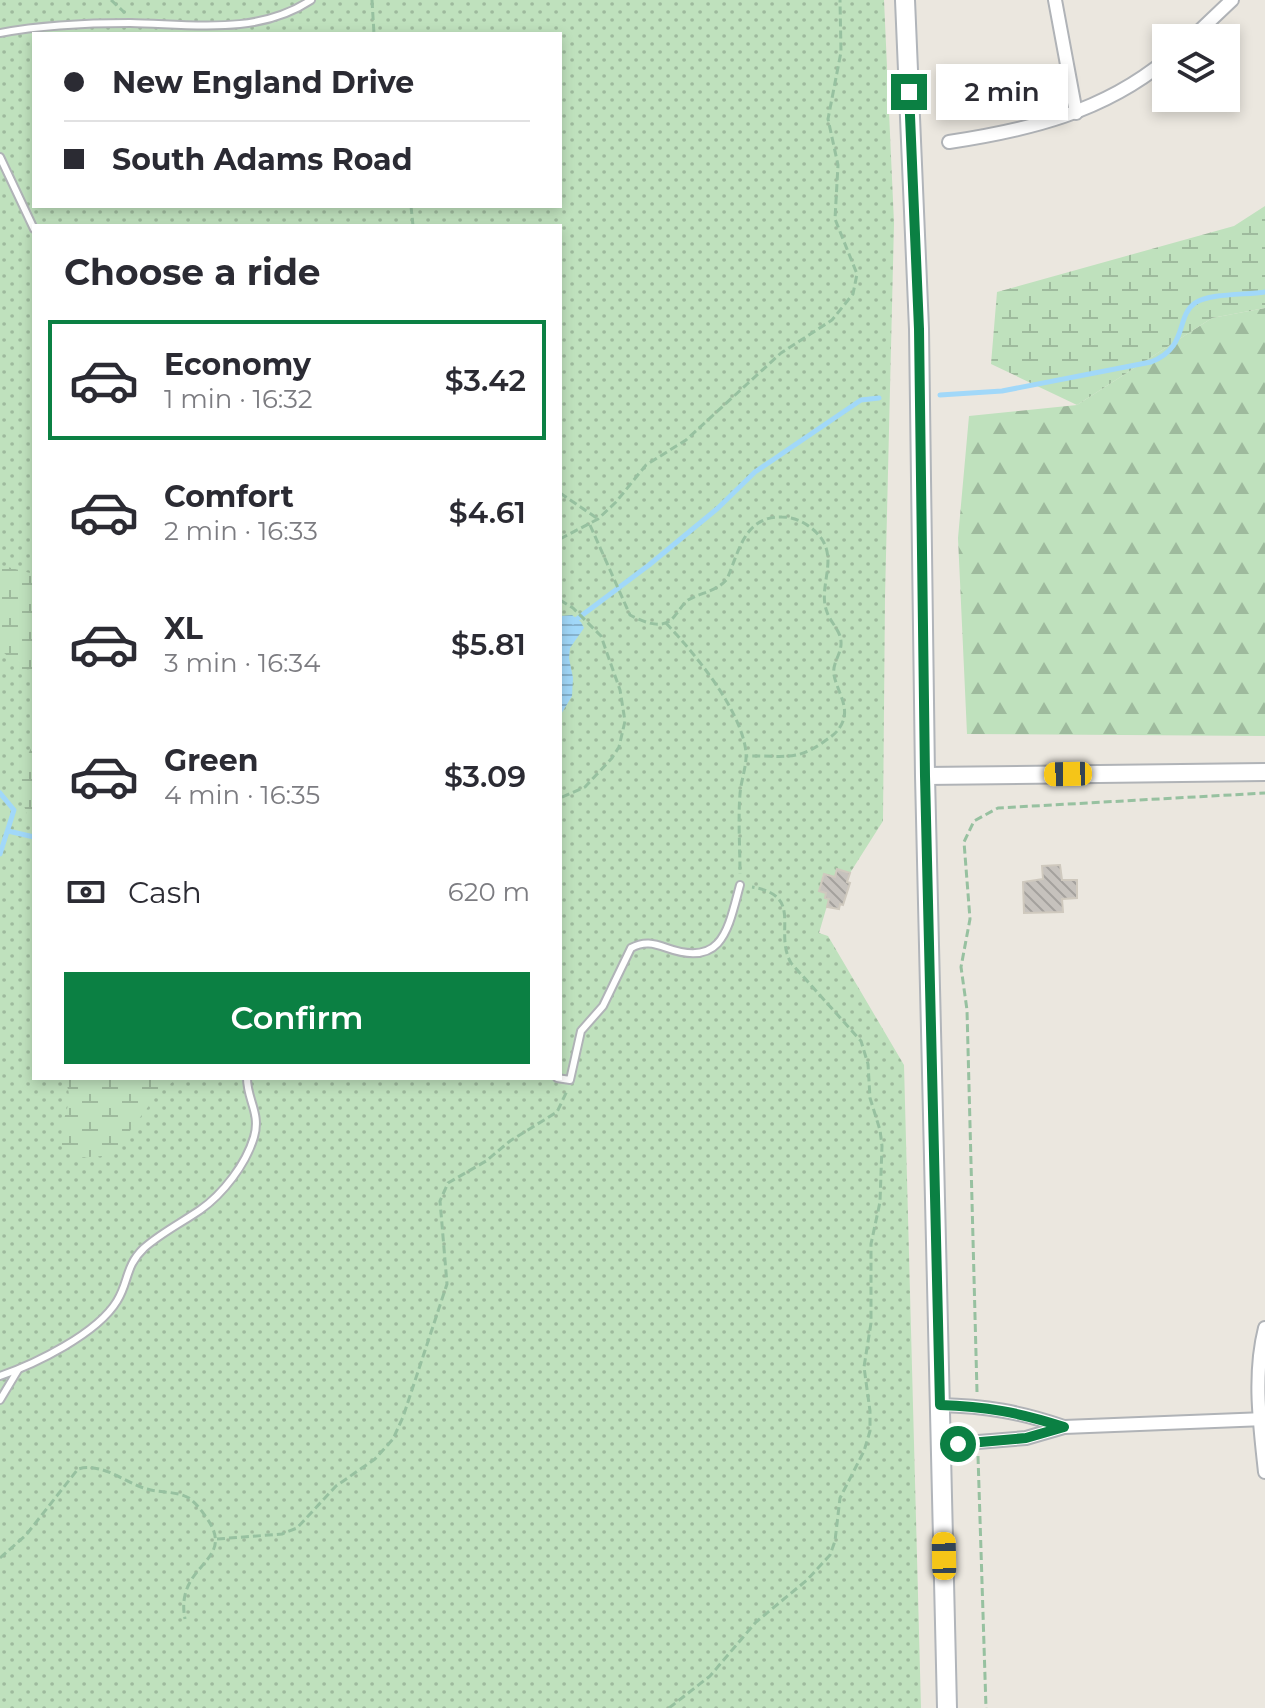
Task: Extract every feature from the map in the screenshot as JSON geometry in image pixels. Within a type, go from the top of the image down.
[{"type":"main road","points":[[905,0],[919,329],[925,776],[947,1708]]},
{"type":"street","points":[[1055,0],[1076,113]]},
{"type":"street","points":[[1207,24],[1232,0]]},
{"type":"street","points":[[949,142],[1025,128],[1076,113],[1121,92],[1152,70]]},
{"type":"street","points":[[925,776],[1265,772]]},
{"type":"street","points":[[1265,1328],[1258,1379],[1265,1472]]},
{"type":"street","points":[[940,1405],[1024,1413],[1064,1427]]},
{"type":"street","points":[[941,1445],[1026,1438],[1064,1427],[1262,1419]]},
{"type":"lane","points":[[0,33],[87,23],[249,24],[290,12],[311,0]]},
{"type":"lane","points":[[0,157],[32,225]]},
{"type":"lane","points":[[562,1079],[570,1080],[581,1031],[610,994],[631,948],[645,943],[693,955],[711,950],[723,938],[740,885]]},
{"type":"lane","points":[[0,1376],[49,1356],[79,1337],[115,1305],[131,1262],[141,1251],[203,1208],[235,1174],[254,1137],[257,1121],[247,1080]]},
{"type":"lane","points":[[0,1400],[18,1370]]},
{"type":"path","points":[[372,0],[374,32]]},
{"type":"path","points":[[562,538],[598,519],[646,465],[686,440],[781,353],[832,320],[853,294],[857,274],[835,219],[838,165],[828,119],[841,52],[840,0]]},
{"type":"path","points":[[562,494],[598,519]]},
{"type":"path","points":[[590,525],[630,615],[648,623],[666,623],[689,600],[721,585],[727,579],[746,533],[761,522],[781,516],[799,520],[823,541],[828,564],[826,609],[840,635],[841,644],[834,669],[844,718],[833,735],[800,756],[746,756]]},
{"type":"path","points":[[562,601],[601,636],[620,690],[625,721],[612,758],[585,787],[562,797]]},
{"type":"path","points":[[666,623],[683,641],[730,708],[741,732],[746,756],[740,799],[740,885],[772,894],[782,902],[786,912],[785,952],[791,963],[854,1032],[866,1052],[870,1098],[882,1146],[879,1209],[871,1244],[871,1323],[864,1367],[870,1431],[864,1451],[840,1498],[835,1541],[830,1555],[807,1580],[756,1622],[710,1676],[669,1708]]},
{"type":"path","points":[[977,1407],[967,1010],[961,967],[970,919],[964,854],[968,829],[986,813],[998,808],[1265,793]]},
{"type":"path","points":[[217,1539],[282,1534],[297,1528],[336,1486],[375,1459],[393,1439],[447,1284],[440,1201],[443,1191],[459,1176],[476,1168],[518,1135],[557,1112],[567,1095],[570,1080]]},
{"type":"path","points":[[978,1443],[986,1708]]},
{"type":"path","points":[[0,1558],[26,1535],[73,1473],[86,1467],[104,1470],[152,1491],[188,1498],[212,1525],[217,1539],[215,1550],[189,1581],[183,1598],[185,1619]]},
{"type":"green space","points":[[0,0],[884,0],[894,223],[883,821],[850,873],[837,870],[835,877],[823,875],[819,891],[826,893],[825,898],[829,899],[819,933],[828,936],[904,1065],[921,1708],[0,1708]]},
{"type":"green space","points":[[1265,206],[1265,308],[1212,318],[1077,405],[991,364],[997,292],[1234,226]]},
{"type":"green space","points":[[1265,308],[1265,736],[967,734],[958,538],[969,416],[1077,405],[1212,318]]},
{"type":"green space","points":[[0,565],[32,573],[32,670],[21,669],[0,649]]},
{"type":"green space","points":[[32,747],[32,824],[22,796],[22,774]]},
{"type":"green space","points":[[64,1080],[175,1080],[157,1095],[120,1144],[102,1156],[75,1158],[62,1147],[62,1128],[69,1097]]},
{"type":"water","points":[[572,615],[584,628],[570,648],[572,696],[562,713],[562,616]]},
{"type":"building","points":[[1060,865],[1062,880],[1077,880],[1077,898],[1062,899],[1063,912],[1024,913],[1023,882],[1043,879],[1042,866]]},
{"type":"building","points":[[837,869],[850,873],[847,882],[850,883],[839,909],[827,907],[829,899],[825,898],[826,893],[819,891],[824,874],[835,877]]},
{"type":"waterway","points":[[940,395],[1002,391],[1151,362],[1171,348],[1185,316],[1195,303],[1219,296],[1265,292]]},
{"type":"waterway","points":[[573,622],[649,565],[718,508],[755,472],[861,400],[879,398]]},
{"type":"waterway","points":[[0,793],[14,810],[0,854]]},
{"type":"waterway","points":[[8,831],[32,837]]},
{"type":"route","points":[[909,92],[919,329],[925,776],[940,1405],[1024,1413],[1064,1427],[1026,1438],[958,1444]]}]
